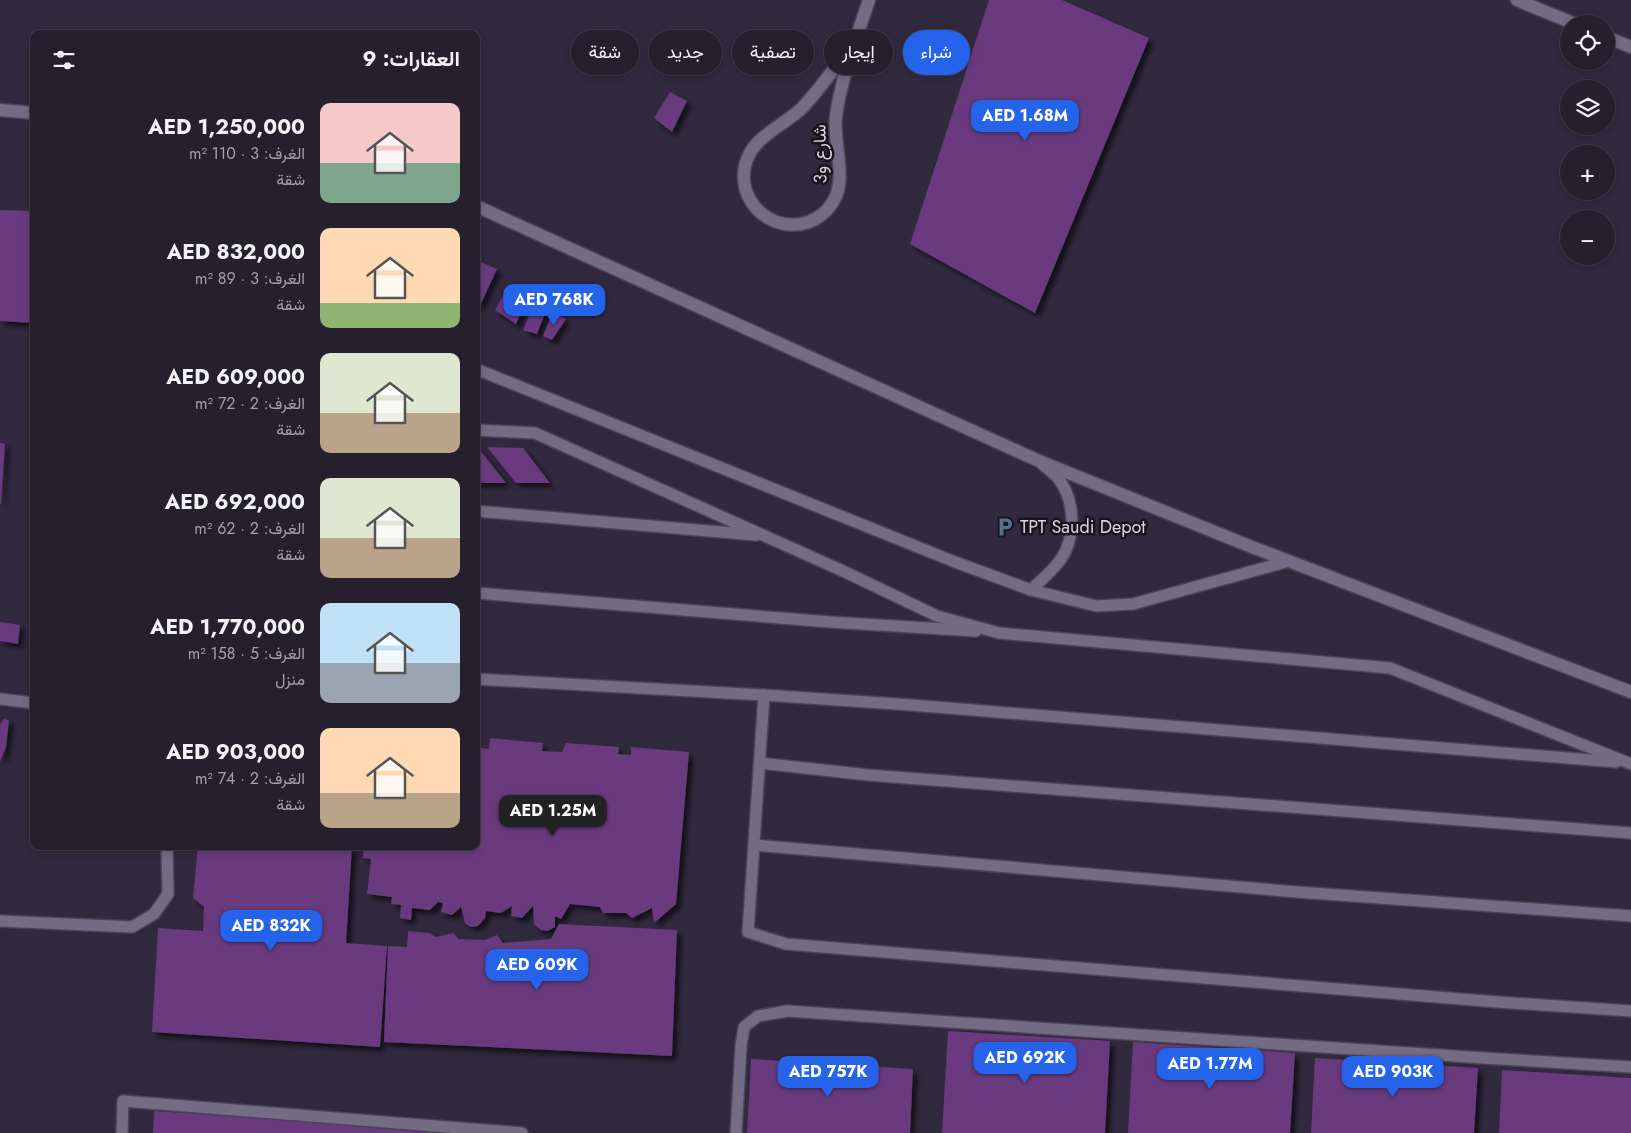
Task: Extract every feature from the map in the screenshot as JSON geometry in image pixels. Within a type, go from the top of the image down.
[{"type":"street","name":"شارع و3","points":[[859,30],[869,0]]},
{"type":"street","points":[[1517,0],[1560,18]]},
{"type":"street","points":[[1615,41],[1631,47]]},
{"type":"street","name":"شارع و3","points":[[854,43],[836,116],[836,146],[841,175],[836,197],[824,213],[808,222],[788,225],[768,219],[759,212],[747,195],[744,175],[749,155],[764,137],[791,119],[804,106],[854,43]]},
{"type":"street","points":[[0,110],[30,112]]},
{"type":"street","points":[[480,208],[1039,461],[1289,561],[1631,692]]},
{"type":"lane","points":[[480,372],[955,562],[1031,590],[1096,606],[1133,604],[1289,561]]},
{"type":"lane","points":[[480,430],[536,433],[843,571],[937,616],[999,633]]},
{"type":"lane","points":[[1031,590],[1052,571],[1066,550],[1072,526],[1070,500],[1058,478],[1039,461]]},
{"type":"lane","points":[[480,512],[765,536]]},
{"type":"lane","points":[[480,593],[830,622],[999,633],[1390,668],[1630,763]]},
{"type":"lane","points":[[480,679],[764,695],[1630,763]]},
{"type":"lane","points":[[764,695],[748,932],[786,944],[1498,1002],[1631,1010]]},
{"type":"lane","points":[[0,699],[30,703]]},
{"type":"lane","points":[[760,763],[868,775],[1631,834]]},
{"type":"lane","points":[[754,845],[1297,892],[1631,916]]},
{"type":"lane","points":[[0,921],[132,927],[154,914],[168,894],[167,850]]},
{"type":"lane","points":[[736,1133],[741,1046],[744,1027],[758,1016],[787,1011],[1474,1058],[1631,1066]]},
{"type":"lane","points":[[122,1133],[124,1100],[522,1133]]},
{"type":"building","points":[[989,0],[1062,0],[1149,38],[1035,313],[910,244],[965,75],[970,75],[970,59]]},
{"type":"building","points":[[670,92],[687,101],[672,132],[654,118]]},
{"type":"building","points":[[0,210],[30,211],[30,323],[0,321]]},
{"type":"building","points":[[480,262],[497,269],[480,306]]},
{"type":"building","points":[[508,287],[529,294],[516,324],[495,310]]},
{"type":"building","points":[[534,304],[546,311],[537,334],[523,330]]},
{"type":"building","points":[[553,312],[566,319],[552,340],[543,336]]},
{"type":"building","points":[[0,443],[5,444],[1,504],[0,504]]},
{"type":"building","points":[[487,447],[523,448],[550,483],[516,483]]},
{"type":"building","points":[[480,450],[506,483],[480,483]]},
{"type":"building","points":[[0,622],[20,625],[18,644],[0,641]]},
{"type":"building","points":[[4,718],[9,721],[6,747],[0,762],[0,725]]},
{"type":"building","points":[[490,738],[543,743],[542,751],[562,752],[566,743],[619,747],[618,754],[631,755],[631,747],[689,752],[676,904],[654,923],[652,908],[632,918],[626,913],[603,913],[600,907],[570,904],[561,919],[555,916],[555,927],[547,931],[541,930],[534,924],[533,906],[522,918],[511,916],[512,906],[501,913],[486,911],[485,918],[478,926],[471,927],[465,923],[461,907],[452,915],[441,912],[443,903],[438,902],[430,910],[412,908],[411,920],[400,918],[401,905],[391,904],[392,897],[367,894],[371,859],[363,858],[364,850],[480,850],[480,748],[489,749]]},
{"type":"building","points":[[198,850],[352,850],[346,943],[387,946],[380,1047],[152,1032],[158,928],[203,931],[204,907],[193,898]]},
{"type":"building","points":[[559,924],[677,930],[672,1056],[384,1042],[388,946],[407,947],[408,931],[429,933],[436,937],[453,933],[459,939],[485,940],[497,935],[503,943],[551,939]]},
{"type":"building","points":[[948,1031],[1110,1041],[1105,1133],[942,1133]]},
{"type":"building","points":[[1133,1042],[1295,1053],[1290,1133],[1128,1133]]},
{"type":"building","points":[[1315,1058],[1478,1068],[1474,1133],[1311,1133]]},
{"type":"building","points":[[751,1059],[913,1069],[910,1133],[747,1133]]},
{"type":"building","points":[[1502,1070],[1631,1078],[1631,1133],[1499,1133]]},
{"type":"building","points":[[154,1111],[434,1129],[433,1133],[153,1133]]},
{"type":"place","name":"TPT Saudi Depot","points":[[1005,527]]}]
